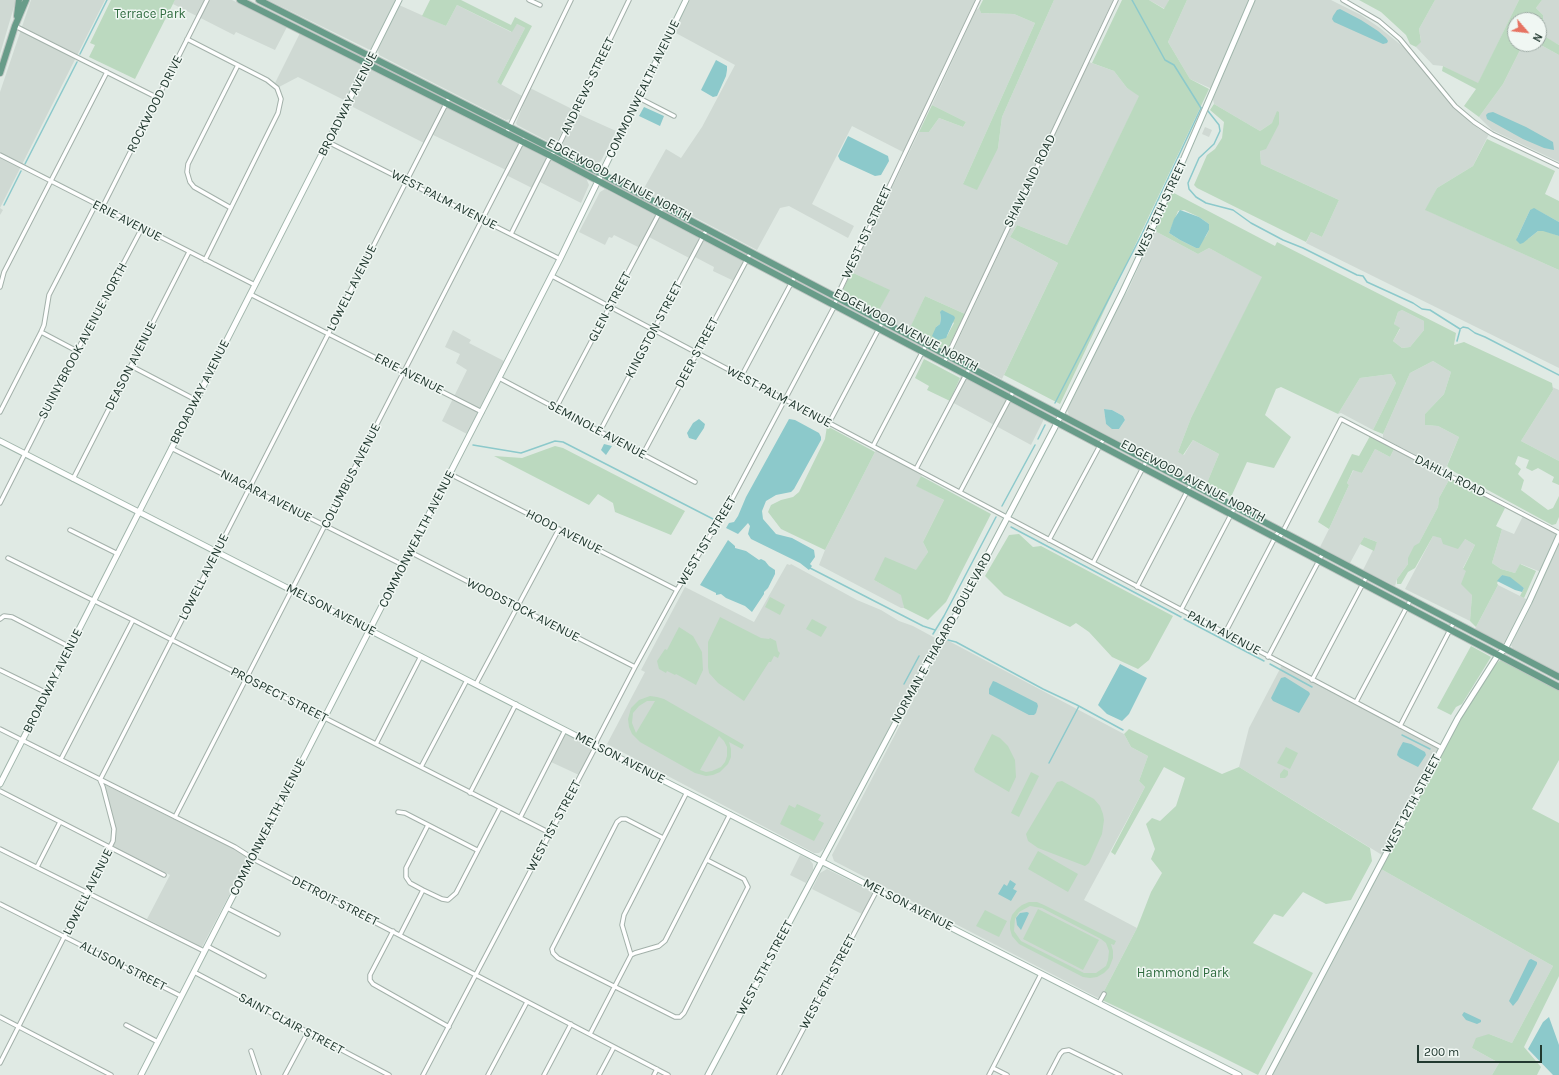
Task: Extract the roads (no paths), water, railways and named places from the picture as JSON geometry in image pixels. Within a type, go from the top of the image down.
[{"type":"main road","points":[[15,26],[19,0]]},
{"type":"main road","points":[[0,73],[15,26],[26,0]]},
{"type":"main road","name":"EDGEWOOD AVENUE NORTH","points":[[240,0],[551,156],[1559,687]]},
{"type":"main road","name":"EDGEWOOD AVENUE NORTH","points":[[259,0],[526,134],[1559,677]]},
{"type":"street","name":"ROCKWOOD DRIVE","points":[[102,208],[207,0]]},
{"type":"street","name":"BROADWAY AVENUE","points":[[0,784],[372,56],[399,0]]},
{"type":"street","points":[[529,0],[540,6]]},
{"type":"street","points":[[506,134],[571,0]]},
{"type":"street","name":"ANDREWS STREET","points":[[511,234],[551,156],[556,150],[629,0]]},
{"type":"street","name":"COMMONWEALTH AVENUE","points":[[141,1075],[552,276],[686,0]]},
{"type":"street","name":"WEST 1ST STREET","points":[[423,1075],[635,668],[677,590],[726,509],[785,400],[834,305],[978,0]]},
{"type":"street","name":"SHAWLAND ROAD","points":[[944,363],[1116,0]]},
{"type":"street","name":"WEST 5TH STREET","points":[[1061,415],[1149,236],[1252,0]]},
{"type":"street","points":[[1343,0],[1379,21],[1400,39],[1450,100],[1474,122],[1492,134],[1559,166]]},
{"type":"street","points":[[289,24],[293,17]]},
{"type":"street","points":[[15,26],[158,98]]},
{"type":"street","points":[[187,39],[273,84],[277,88],[281,99],[278,113],[205,260]]},
{"type":"street","points":[[231,208],[194,187],[190,182],[187,172],[188,164],[238,65]]},
{"type":"street","points":[[0,287],[4,272],[107,72]]},
{"type":"street","name":"LOWELL AVENUE","points":[[0,1063],[113,841],[114,829],[100,780],[450,96]]},
{"type":"street","points":[[638,98],[674,116]]},
{"type":"street","name":"COLUMBUS AVENUE","points":[[175,817],[326,526],[526,134]]},
{"type":"street","name":"WEST PALM AVENUE","points":[[328,142],[560,259]]},
{"type":"street","name":"ERIE AVENUE","points":[[0,156],[255,285]]},
{"type":"street","points":[[0,412],[44,325],[49,295],[96,204]]},
{"type":"street","name":"GLEN STREET","points":[[556,408],[663,206]]},
{"type":"street","name":"SUNNYBROOK AVENUE NORTH","points":[[0,503],[77,351],[142,228]]},
{"type":"street","name":"KINGSTON STREET","points":[[600,432],[707,229]]},
{"type":"street","name":"DEASON AVENUE","points":[[74,479],[190,252]]},
{"type":"street","name":"DEER STREET","points":[[643,454],[751,252]]},
{"type":"street","points":[[741,377],[795,275]]},
{"type":"street","name":"WEST PALM AVENUE","points":[[552,276],[1007,518]]},
{"type":"street","name":"ERIE AVENUE","points":[[250,294],[482,412]]},
{"type":"street","points":[[829,423],[882,321]]},
{"type":"street","points":[[41,332],[77,351]]},
{"type":"street","points":[[873,446],[927,344]]},
{"type":"street","points":[[131,366],[196,400]]},
{"type":"street","points":[[916,469],[970,367]]},
{"type":"street","name":"SEMINOLE AVENUE","points":[[499,378],[695,482]]},
{"type":"street","points":[[960,492],[1014,390]]},
{"type":"street","name":"NORMAN E THAGARD BOULEVARD","points":[[821,861],[930,658],[957,613],[1061,415]]},
{"type":"street","name":"DAHLIA ROAD","points":[[1281,531],[1341,419],[1559,533]]},
{"type":"street","points":[[1049,540],[1104,438]]},
{"type":"street","name":"MELSON AVENUE","points":[[0,442],[516,704],[1239,1075]]},
{"type":"street","name":"NIAGARA AVENUE","points":[[171,448],[403,565]]},
{"type":"street","points":[[1093,563],[1147,460]]},
{"type":"street","name":"HOOD AVENUE","points":[[450,474],[677,590]]},
{"type":"street","points":[[1137,587],[1191,484]]},
{"type":"street","points":[[1181,610],[1235,507]]},
{"type":"street","name":"PALM AVENUE","points":[[1007,518],[1442,748]]},
{"type":"street","points":[[476,684],[559,529]]},
{"type":"street","points":[[70,530],[118,554]]},
{"type":"street","points":[[1225,633],[1281,531]]},
{"type":"street","name":"WEST 12TH STREET","points":[[1269,1075],[1460,714],[1498,655],[1505,649],[1529,602],[1559,536]]},
{"type":"street","name":"WOODSTOCK AVENUE","points":[[410,552],[635,668]]},
{"type":"street","points":[[1268,656],[1323,553]]},
{"type":"street","name":"PROSPECT STREET","points":[[8,558],[133,620],[550,833]]},
{"type":"street","points":[[1312,680],[1367,576]]},
{"type":"street","points":[[1356,702],[1411,599]]},
{"type":"street","points":[[2,618],[12,617],[70,647]]},
{"type":"street","points":[[61,760],[133,620]]},
{"type":"street","points":[[1400,726],[1454,622]]},
{"type":"street","points":[[376,744],[421,656]]},
{"type":"street","points":[[0,670],[47,693]]},
{"type":"street","points":[[421,767],[467,680]]},
{"type":"street","points":[[470,793],[516,704]]},
{"type":"street","name":"DETROIT STREET","points":[[0,728],[175,817],[668,1075]]},
{"type":"street","points":[[520,818],[565,730]]},
{"type":"street","points":[[0,791],[164,875]]},
{"type":"street","points":[[631,956],[622,925],[623,920],[686,792]]},
{"type":"street","points":[[428,825],[406,868],[406,877],[410,883],[442,899],[451,898],[456,893],[500,808]]},
{"type":"street","points":[[398,812],[405,813],[478,850]]},
{"type":"street","points":[[590,1034],[631,956],[635,953],[660,946],[665,941],[730,814]]},
{"type":"street","points":[[663,838],[626,819],[621,819],[617,822],[553,944],[553,953],[558,958],[675,1017],[680,1017],[684,1013],[748,887],[744,879],[707,860]]},
{"type":"street","points":[[37,867],[60,822]]},
{"type":"street","points":[[0,849],[204,951]]},
{"type":"street","name":"WEST 5TH STREET","points":[[708,1075],[821,861]]},
{"type":"street","points":[[400,935],[423,890]]},
{"type":"street","name":"WEST 6TH STREET","points":[[780,1075],[877,890]]},
{"type":"street","name":"ALLISON STREET","points":[[0,904],[182,996]]},
{"type":"street","points":[[227,908],[278,934]]},
{"type":"street","points":[[393,931],[370,975],[370,980],[373,984],[449,1027]]},
{"type":"street","points":[[207,946],[264,976]]},
{"type":"street","name":"SAINT CLAIR STREET","points":[[194,972],[389,1075]]},
{"type":"street","points":[[989,1075],[1041,974]]},
{"type":"street","points":[[1099,1003],[1104,994]]},
{"type":"street","points":[[488,1075],[527,1002]]},
{"type":"street","points":[[0,1017],[111,1075]]},
{"type":"street","points":[[544,1075],[571,1024]]},
{"type":"street","points":[[126,1025],[158,1042]]},
{"type":"street","points":[[285,1075],[308,1032]]},
{"type":"street","points":[[599,1075],[614,1047]]},
{"type":"street","points":[[1050,1075],[1060,1054],[1066,1050],[1072,1051],[1120,1075]]},
{"type":"street","points":[[251,1052],[259,1075]]},
{"type":"street","points":[[993,1068],[1007,1075]]},
{"type":"street","points":[[654,1075],[657,1069]]},
{"type":"water","points":[[1340,9],[1378,31],[1386,38],[1388,41],[1387,43],[1383,44],[1334,22],[1332,19],[1333,16],[1337,10]]},
{"type":"water","points":[[716,60],[727,66],[727,70],[726,76],[717,96],[713,97],[701,90]]},
{"type":"water","points":[[644,107],[664,116],[660,126],[639,116]]},
{"type":"water","points":[[1493,112],[1526,127],[1553,142],[1554,150],[1544,148],[1523,139],[1487,119],[1486,115]]},
{"type":"water","points":[[848,136],[888,156],[889,161],[881,175],[875,176],[840,160],[838,156]]},
{"type":"water","points":[[1534,208],[1559,222],[1559,236],[1538,231],[1520,244],[1516,240],[1530,210]]},
{"type":"water","points":[[1180,210],[1199,217],[1209,224],[1209,230],[1199,248],[1180,240],[1169,233],[1174,219]]},
{"type":"water","points":[[942,310],[955,318],[946,338],[938,340],[932,336],[936,327],[940,324],[940,312]]},
{"type":"water","points":[[1104,409],[1112,410],[1123,416],[1125,420],[1119,429],[1112,429],[1106,424]]},
{"type":"water","points":[[699,419],[705,424],[704,428],[696,440],[689,438],[687,433],[693,423]]},
{"type":"water","points":[[789,419],[795,420],[819,433],[821,440],[794,489],[791,492],[776,495],[766,501],[762,511],[763,519],[776,534],[792,538],[814,550],[815,557],[810,564],[812,566],[809,570],[800,563],[751,539],[748,534],[750,526],[748,523],[738,534],[726,528],[729,523],[734,522],[738,516],[746,497]]},
{"type":"water","points":[[604,444],[612,446],[606,455],[601,450]]},
{"type":"water","points":[[728,540],[735,546],[735,548],[746,551],[759,560],[761,559],[765,561],[775,570],[775,574],[768,588],[752,612],[745,606],[726,598],[721,594],[716,595],[716,593],[700,585]]},
{"type":"water","points":[[1502,575],[1510,577],[1524,588],[1522,592],[1497,581]]},
{"type":"water","points":[[1120,664],[1147,678],[1129,714],[1122,721],[1107,714],[1098,705]]},
{"type":"water","points":[[1285,677],[1310,694],[1299,713],[1273,701],[1271,698],[1281,678]]},
{"type":"water","points":[[993,681],[1037,703],[1038,706],[1036,713],[1034,715],[1029,715],[989,694],[989,689]]},
{"type":"water","points":[[1403,742],[1411,744],[1425,752],[1426,755],[1418,767],[1397,755]]},
{"type":"water","points":[[1010,880],[1016,884],[1013,889],[1017,891],[1011,901],[998,894],[1004,884],[1007,886]]},
{"type":"water","points":[[1020,913],[1029,913],[1021,930],[1017,925],[1016,918]]},
{"type":"water","points":[[1531,959],[1537,962],[1537,964],[1518,1000],[1513,1006],[1509,1001],[1529,960]]},
{"type":"water","points":[[1464,1012],[1481,1020],[1481,1022],[1477,1024],[1466,1020],[1462,1015]]},
{"type":"water","points":[[1549,1017],[1559,1045],[1559,1075],[1553,1075],[1528,1049],[1543,1022]]},
{"type":"waterway","points":[[80,54],[107,0]]},
{"type":"waterway","points":[[1132,0],[1165,60],[1174,65],[1202,108]]},
{"type":"waterway","points":[[25,164],[77,62]]},
{"type":"waterway","points":[[1055,403],[1142,234],[1201,108]]},
{"type":"waterway","points":[[1208,111],[1219,125],[1220,131],[1214,144],[1199,158],[1188,183],[1189,189],[1196,197],[1206,203],[1233,210],[1251,223],[1283,240],[1303,248],[1357,275],[1363,276],[1367,282],[1413,303],[1422,309],[1430,310],[1460,329],[1463,327],[1468,328],[1475,333],[1559,375]]},
{"type":"waterway","points":[[4,205],[21,171]]},
{"type":"waterway","points":[[1457,341],[1460,330]]},
{"type":"waterway","points":[[1038,439],[1045,425]]},
{"type":"waterway","points":[[473,445],[521,453],[555,441],[563,442],[713,519]]},
{"type":"waterway","points":[[1002,506],[1035,445]]},
{"type":"waterway","points":[[933,634],[996,517]]},
{"type":"waterway","points":[[1011,527],[1181,617]]},
{"type":"waterway","points":[[810,568],[923,626],[935,630]]},
{"type":"waterway","points":[[1184,619],[1264,661]]},
{"type":"waterway","points":[[948,640],[956,642],[1123,730]]},
{"type":"waterway","points":[[904,684],[919,656]]},
{"type":"waterway","points":[[1270,664],[1312,687]]},
{"type":"waterway","points":[[1049,763],[1079,706]]},
{"type":"waterway","points":[[1402,735],[1430,749]]},
{"type":"park label","name":"Terrace Park","points":[[150,14]]},
{"type":"park label","name":"Hammond Park","points":[[1183,973]]}]
